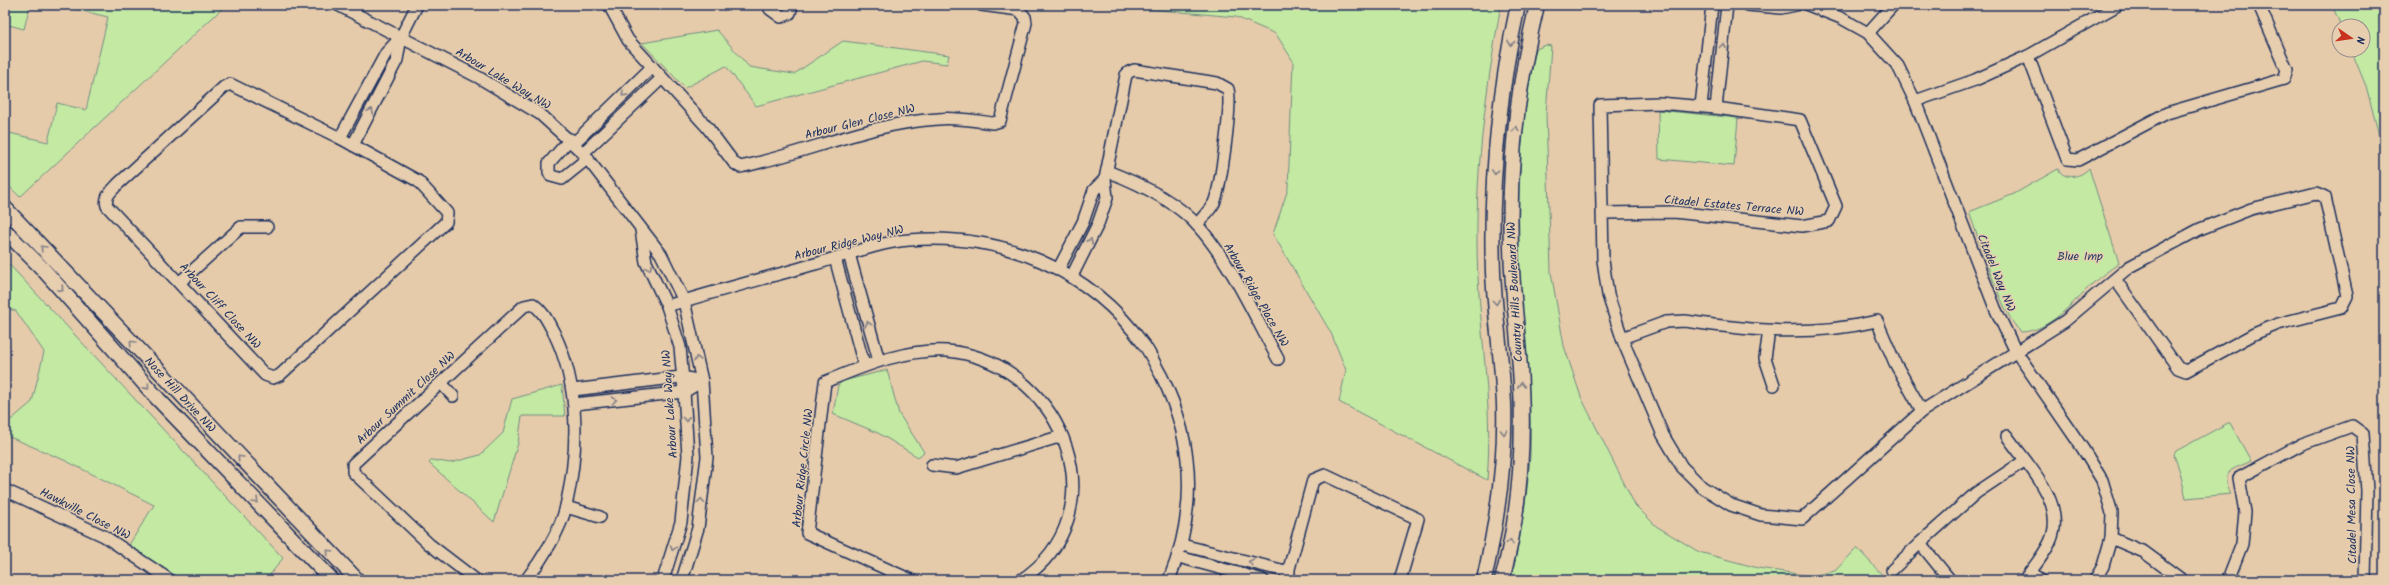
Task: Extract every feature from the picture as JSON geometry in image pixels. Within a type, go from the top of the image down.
[{"type":"main road","name":"Country Hills Boulevard NW","points":[[1484,580],[1497,514],[1504,448],[1504,405],[1494,271],[1495,162],[1505,74],[1518,5]]},
{"type":"main road","name":"Country Hills Boulevard NW","points":[[1502,580],[1516,502],[1522,429],[1521,384],[1512,286],[1511,205],[1516,124],[1531,31],[1537,5]]},
{"type":"main road","points":[[1531,31],[1544,5]]},
{"type":"main road","name":"Nose Hill Drive NW","points":[[5,208],[357,580]]},
{"type":"main road","name":"Nose Hill Drive NW","points":[[5,231],[42,268],[158,398],[332,580]]},
{"type":"street","name":"Arbour Lake Way NW","points":[[338,5],[478,77],[540,114],[586,155],[621,199],[641,230],[661,254],[684,301],[702,381],[707,457],[698,528],[682,580]]},
{"type":"street","points":[[340,138],[386,53],[401,37],[417,5]]},
{"type":"street","name":"Arbour Glen Close NW","points":[[609,5],[628,40],[707,127],[734,163],[740,167],[846,137],[913,121],[940,118],[997,122],[1002,118],[1026,23],[1026,17],[1020,10],[981,5]]},
{"type":"street","points":[[771,5],[770,9],[781,17],[790,13],[792,5]]},
{"type":"street","points":[[1702,106],[1712,5]]},
{"type":"street","points":[[1716,108],[1727,5]]},
{"type":"street","points":[[1747,5],[1781,8],[1796,5]]},
{"type":"street","name":"Citadel Way NW","points":[[1808,5],[1841,18],[1868,33],[1898,66],[1915,101],[1995,308],[2015,350],[2102,480],[2112,513],[2111,538],[2103,566],[2095,580]]},
{"type":"street","points":[[1868,33],[1893,5]]},
{"type":"street","points":[[1915,101],[1975,80],[2028,56],[2118,5]]},
{"type":"street","points":[[2028,56],[2067,159],[2078,160],[2167,113],[2284,79],[2287,70],[2259,5]]},
{"type":"street","points":[[353,145],[397,60],[401,37]]},
{"type":"street","points":[[652,67],[549,163],[549,172],[551,176],[562,179],[662,78]]},
{"type":"street","points":[[1072,276],[1098,224],[1107,198],[1106,175],[1126,75],[1129,72],[1134,70],[1217,83],[1228,89],[1229,100],[1221,172],[1214,203],[1197,225]]},
{"type":"street","name":"Arbour Cliff Close NW","points":[[230,84],[243,89],[340,138],[418,181],[447,213],[446,222],[280,375],[273,378],[266,375],[107,206],[107,196],[224,87],[230,84]]},
{"type":"street","name":"Citadel Estates Terrace NW","points":[[1659,103],[1716,108],[1800,120],[1836,206],[1829,221],[1802,226],[1674,212],[1603,213],[1600,105],[1659,103]]},
{"type":"street","points":[[1059,268],[1083,222],[1094,190],[1106,175]]},
{"type":"street","name":"Arbour Ridge Place NW","points":[[1106,175],[1134,182],[1160,195],[1197,225],[1242,292],[1278,359]]},
{"type":"street","points":[[1603,213],[1603,260],[1608,295],[1622,338],[1663,435],[1682,467],[1702,487],[1731,505],[1761,515],[1802,519],[1922,411],[2015,350],[2065,321],[2129,267],[2200,229],[2251,209],[2316,193],[2325,197],[2347,296],[2342,308],[2278,324],[2254,334],[2186,371],[2178,368],[2115,279]]},
{"type":"street","points":[[180,282],[241,227],[267,227]]},
{"type":"street","name":"Arbour Lake Way NW","points":[[641,230],[646,262],[667,306],[680,347],[681,377],[684,392],[688,456],[681,522],[664,580]]},
{"type":"street","name":"Arbour Ridge Way NW","points":[[667,306],[849,254],[907,240],[962,240],[1024,253],[1059,268],[1072,276],[1109,305],[1145,345],[1170,393],[1187,450],[1188,495],[1182,545],[1179,557],[1169,580]]},
{"type":"street","points":[[849,254],[879,361]]},
{"type":"street","points":[[835,258],[864,365]]},
{"type":"street","name":"Arbour Summit Close NW","points":[[476,580],[429,544],[353,472],[353,464],[524,306],[533,304],[542,310],[560,346],[574,390],[574,449],[566,507],[543,557],[526,580]]},
{"type":"street","points":[[1622,338],[1666,322],[1685,321],[1769,331],[1802,333],[1847,328],[1877,321],[1895,363],[1922,411]]},
{"type":"street","points":[[1769,331],[1765,358],[1774,385]]},
{"type":"street","name":"Arbour Ridge Circle NW","points":[[911,580],[807,533],[825,382],[864,365],[879,361],[923,352],[955,351],[987,359],[1014,374],[1037,395],[1052,414],[1071,460],[1072,476],[1070,517],[1058,546],[1038,569],[1022,580]]},
{"type":"street","points":[[574,390],[681,377],[702,381]]},
{"type":"street","points":[[575,404],[684,392],[702,381]]},
{"type":"street","points":[[441,383],[454,396]]},
{"type":"street","name":"Citadel Mesa Close NW","points":[[2228,580],[2242,544],[2244,528],[2245,512],[2239,478],[2302,444],[2352,426],[2364,434],[2367,506],[2365,580]]},
{"type":"street","points":[[932,465],[956,468],[1062,436]]},
{"type":"street","points":[[2007,436],[2046,489],[2053,508],[2053,524],[2050,541],[2027,576],[2040,580]]},
{"type":"street","points":[[1892,570],[1976,493],[2024,461]]},
{"type":"street","points":[[1182,545],[1287,576],[1313,480],[1324,475],[1418,518],[1400,580]]},
{"type":"street","name":"Hawkville Close NW","points":[[5,490],[104,536],[170,580]]},
{"type":"street","points":[[566,507],[600,517]]},
{"type":"street","points":[[2111,538],[2144,552],[2182,580]]},
{"type":"street","points":[[1920,543],[1950,580]]},
{"type":"street","points":[[1179,557],[1263,580]]},
{"type":"green space","points":[[5,5],[30,5],[24,29],[5,24]]},
{"type":"green space","points":[[58,5],[226,5],[20,197],[5,182],[5,132],[48,142],[57,103],[86,110],[108,17]]},
{"type":"green space","points":[[1105,5],[1501,5],[1483,123],[1477,212],[1478,272],[1487,391],[1489,450],[1487,480],[1339,402],[1346,370],[1331,333],[1273,234],[1288,189],[1293,61],[1276,34],[1236,17]]},
{"type":"green space","points":[[2332,5],[2384,5],[2384,154],[2366,86],[2354,58],[2371,58],[2371,18],[2338,18]]},
{"type":"green space","points":[[717,30],[749,67],[794,74],[843,41],[949,55],[947,64],[922,61],[756,106],[726,66],[685,88],[642,43]]},
{"type":"green space","points":[[1546,45],[1551,46],[1546,114],[1551,272],[1564,346],[1581,397],[1635,505],[1656,526],[1699,552],[1758,568],[1811,576],[1835,571],[1857,548],[1887,580],[1511,580],[1523,519],[1530,457],[1529,397],[1519,266],[1519,203],[1522,141],[1525,110],[1536,49]]},
{"type":"green space","points":[[1658,110],[1738,118],[1734,166],[1659,159]]},
{"type":"green space","name":"Blue Imp","points":[[2089,168],[2119,263],[2095,281],[2060,315],[2042,327],[2021,332],[2006,310],[1999,294],[1969,212],[2014,194],[2058,169],[2064,175],[2073,176],[2082,174]]},
{"type":"green space","points":[[5,260],[283,558],[266,580],[181,580],[129,545],[154,505],[64,460],[5,435],[5,425],[32,402],[44,352],[16,311],[5,308]]},
{"type":"green space","points":[[887,370],[899,414],[924,452],[918,457],[878,433],[833,414],[838,385],[843,381]]},
{"type":"green space","points":[[562,385],[565,416],[522,416],[518,443],[494,522],[429,463],[432,460],[450,463],[480,455],[503,433],[512,399]]},
{"type":"green space","points":[[2230,423],[2251,461],[2230,471],[2227,479],[2231,494],[2186,498],[2180,472],[2174,455],[2176,451]]}]
